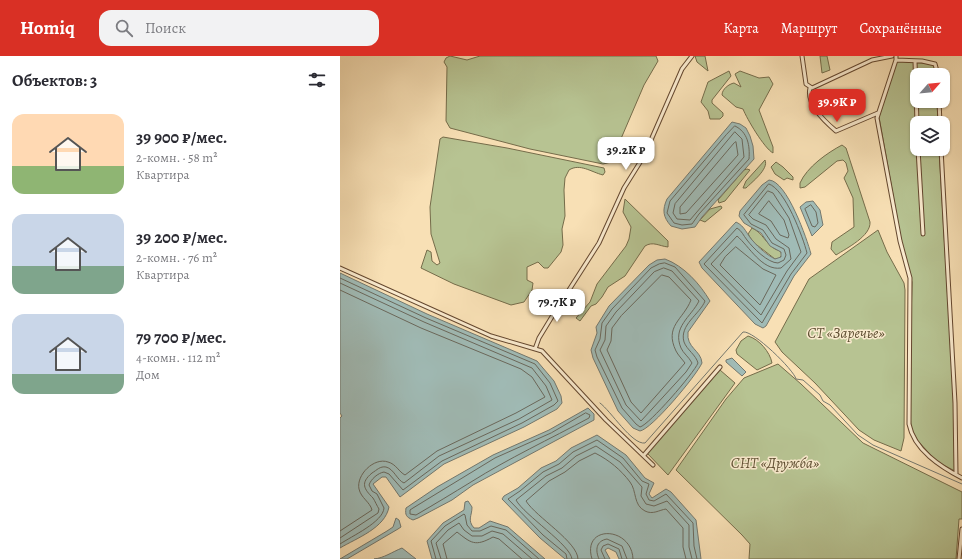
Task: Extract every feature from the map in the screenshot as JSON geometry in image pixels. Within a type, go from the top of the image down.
[{"type":"street","points":[[535,349],[539,338],[553,314],[599,244],[624,188],[644,156],[682,69],[692,56]]},
{"type":"street","points":[[802,56],[806,84],[810,88]]},
{"type":"street","points":[[810,88],[816,87],[839,74],[872,60],[892,56]]},
{"type":"street","points":[[936,68],[935,64],[896,58],[878,113],[900,241],[910,278],[908,400],[911,432],[931,458],[962,478]]},
{"type":"street","points":[[915,61],[917,116]]},
{"type":"street","points":[[810,88],[809,95],[812,104],[836,131],[878,113]]},
{"type":"street","points":[[918,156],[923,234]]},
{"type":"street","points":[[941,156],[953,366],[956,474]]},
{"type":"street","points":[[340,268],[491,336],[517,345],[535,349],[547,356],[606,420],[653,465]]},
{"type":"street","points":[[644,455],[720,367]]},
{"type":"street","points":[[959,559],[962,529]]},
{"type":"green space","points":[[450,56],[467,60],[480,56],[656,56],[658,61],[644,85],[611,162],[603,164],[530,149],[450,128],[446,121],[447,67],[444,62],[446,58]]},
{"type":"green space","points":[[695,56],[705,56],[708,71],[697,62]]},
{"type":"green space","points":[[820,56],[827,56],[830,70],[822,73]]},
{"type":"green space","points":[[897,61],[935,64],[935,68],[910,68],[910,108],[937,108],[938,116],[910,116],[910,156],[939,156],[956,438],[955,471],[937,462],[917,440],[911,427],[909,402],[912,282],[904,256],[879,117]]},
{"type":"green space","points":[[729,71],[731,76],[712,100],[712,103],[723,113],[723,116],[720,119],[710,119],[708,111],[701,102],[708,82]]},
{"type":"green space","points":[[740,71],[759,78],[769,77],[773,84],[759,110],[773,147],[773,153],[761,140],[743,109],[736,107],[722,95],[724,89],[734,83],[741,87],[735,74]]},
{"type":"green space","points":[[443,137],[507,148],[604,168],[605,172],[603,175],[577,167],[569,170],[565,178],[565,216],[562,229],[563,245],[561,252],[548,268],[544,268],[538,262],[527,267],[527,280],[533,283],[532,290],[524,302],[511,305],[454,284],[421,268],[427,250],[431,252],[432,261],[437,265],[440,263],[431,234],[430,207],[440,139]]},
{"type":"green space","points":[[842,145],[846,148],[870,222],[867,232],[863,237],[836,255],[831,249],[832,242],[854,227],[853,198],[844,178],[848,171],[846,163],[843,160],[837,161],[805,187],[800,188],[800,183],[807,171],[812,166],[824,156]]},
{"type":"green space","points":[[765,160],[765,167],[756,179],[746,188],[743,188],[746,181]]},
{"type":"green space","points":[[776,162],[793,177],[793,180],[787,178],[784,180],[775,174],[771,167]]},
{"type":"green space","points":[[744,170],[750,170],[725,201],[719,203],[718,200]]},
{"type":"green space","points":[[625,199],[668,241],[668,247],[653,244],[645,246],[625,276],[608,287],[602,297],[596,304],[591,306],[580,321],[576,318],[590,302],[597,284],[626,246],[629,239],[631,227],[623,212]]},
{"type":"green space","points":[[721,206],[722,208],[705,222],[700,220],[710,209]]},
{"type":"green space","points":[[752,228],[756,230],[772,247],[780,251],[782,255],[778,259],[775,259],[753,242],[748,234]]},
{"type":"green space","name":"СТ «Заречье»","points":[[878,230],[887,252],[904,283],[905,290],[904,438],[901,451],[874,440],[859,430],[815,383],[782,352],[775,342],[809,279]]},
{"type":"green space","points":[[748,336],[763,346],[772,363],[757,370],[737,354],[736,350],[741,341]]},
{"type":"green space","name":"СНТ «Дружба»","points":[[778,364],[863,443],[962,492],[962,519],[959,519],[956,559],[749,559],[750,544],[676,470],[726,399],[744,378]]},
{"type":"green space","points":[[720,370],[735,383],[668,475],[647,453]]},
{"type":"water","points":[[732,122],[740,124],[746,128],[753,146],[754,159],[702,217],[695,227],[682,229],[671,226],[666,220],[664,213],[664,207],[667,199]]},
{"type":"water","points":[[769,180],[776,183],[783,190],[789,200],[801,224],[811,254],[794,276],[766,326],[763,328],[755,324],[702,268],[699,262],[736,222],[742,226],[760,249],[775,259],[781,257],[781,252],[770,246],[761,233],[744,223],[739,216],[740,211],[762,185]]},
{"type":"water","points":[[813,201],[820,210],[823,225],[812,236],[800,207],[806,202]]},
{"type":"water","points":[[665,259],[679,266],[691,276],[710,301],[688,332],[689,342],[699,355],[702,363],[683,390],[663,412],[646,428],[640,431],[633,428],[618,411],[593,358],[591,350],[597,333],[596,327],[609,306],[649,265],[657,260]]},
{"type":"water","points":[[340,273],[427,314],[537,361],[554,381],[561,396],[562,403],[557,409],[524,427],[444,464],[400,497],[386,477],[382,477],[373,484],[389,507],[382,521],[369,532],[340,548],[340,418],[342,416],[340,413]]},
{"type":"water","points":[[732,358],[746,372],[742,376],[726,362],[726,360]]},
{"type":"water","points":[[588,408],[594,414],[594,420],[473,485],[452,500],[418,518],[413,520],[406,516],[406,508],[437,487],[493,455],[549,430]]},
{"type":"water","points":[[597,435],[626,455],[645,478],[654,483],[649,494],[652,498],[666,489],[671,492],[696,520],[701,559],[619,559],[616,552],[608,548],[605,550],[610,559],[565,559],[540,538],[502,499],[504,496],[518,488],[541,468],[556,461],[571,448]]},
{"type":"water","points":[[468,501],[472,507],[470,520],[474,528],[479,528],[490,521],[508,527],[545,559],[432,559],[427,541],[443,523],[464,510],[465,502]]},
{"type":"water","points":[[396,518],[399,520],[401,527],[347,559],[340,559],[393,527]]},
{"type":"water","points":[[402,548],[416,559],[374,559],[385,556]]},
{"type":"waterway","points":[[600,403],[634,439],[645,443],[743,332],[748,333],[772,351],[794,374],[796,379],[803,380],[820,395],[823,401],[830,405],[858,435],[873,445],[962,484]]}]
